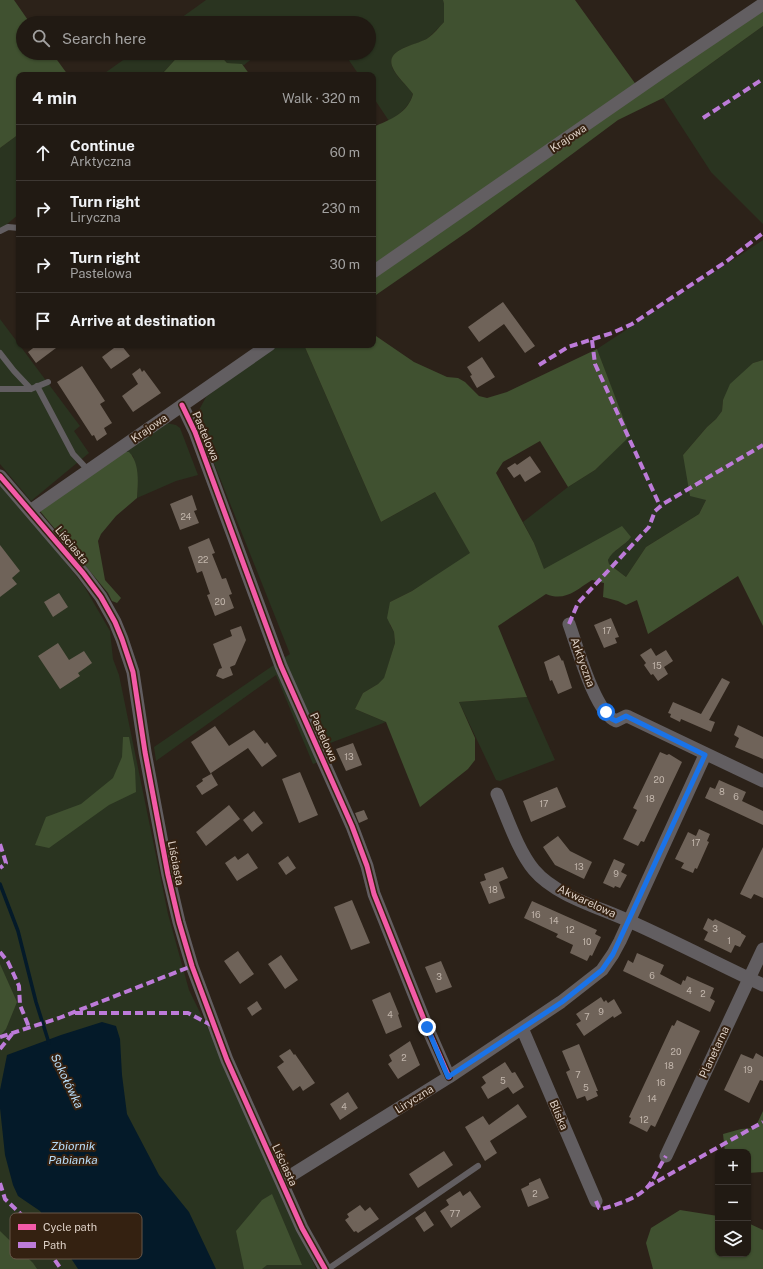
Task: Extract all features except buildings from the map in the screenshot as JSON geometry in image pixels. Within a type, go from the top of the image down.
[{"type":"street","name":"Krajowa","points":[[376,270],[763,4]]},
{"type":"street","name":"Krajowa","points":[[30,511],[265,348]]},
{"type":"street","name":"Pastelowa","points":[[182,406],[195,432],[280,666],[352,826],[367,866],[374,894],[448,1077]]},
{"type":"street","name":"Liściasta","points":[[0,476],[83,573],[101,597],[115,622],[122,639],[133,672],[145,752],[168,875],[179,922],[192,966],[227,1060],[302,1228],[325,1269]]},
{"type":"street","name":"Arktyczna","points":[[569,624],[592,689],[598,701],[612,719],[616,721],[626,716],[763,782]]},
{"type":"street","name":"Liryczna","points":[[282,1181],[448,1077],[562,1002],[602,970],[613,954],[705,755]]},
{"type":"street","name":"Akwarelowa","points":[[497,794],[523,854],[534,870],[552,885],[567,894],[629,920],[763,985]]},
{"type":"street","name":"Planetarna","points":[[666,1156],[763,949]]},
{"type":"street","name":"Bliska","points":[[522,1028],[596,1201]]},
{"type":"lane","points":[[0,231],[8,227],[16,228]]},
{"type":"lane","points":[[0,353],[14,371],[34,388],[73,454],[88,470]]},
{"type":"lane","points":[[1,391],[34,388],[48,382]]},
{"type":"lane","points":[[328,1269],[478,1166]]},
{"type":"green space","points":[[0,0],[14,0],[25,16],[16,16],[16,60],[57,60],[66,72],[16,72],[16,136],[0,148]]},
{"type":"green space","points":[[206,0],[443,0],[444,4],[444,22],[428,38],[404,48],[394,55],[392,66],[398,77],[413,94],[407,107],[389,121],[376,102],[376,72],[357,72],[349,60],[376,60],[376,16],[184,16]]},
{"type":"green space","points":[[443,0],[575,0],[637,86],[376,267],[376,126],[386,122],[403,111],[411,101],[413,94],[396,74],[391,60],[398,51],[428,38],[444,22]]},
{"type":"green space","points":[[763,6],[763,26],[663,98],[618,120],[470,230],[376,295],[376,273]]},
{"type":"green space","points":[[763,26],[763,224],[711,172],[663,98]]},
{"type":"green space","points":[[123,60],[175,60],[164,72],[106,72]]},
{"type":"green space","points":[[175,60],[224,60],[227,63],[242,64],[248,72],[164,72]]},
{"type":"green space","points":[[224,60],[250,60],[244,65],[227,63]]},
{"type":"green space","points":[[16,136],[16,217],[0,230],[0,148]]},
{"type":"green space","points":[[763,240],[763,360],[753,363],[723,400],[722,411],[716,419],[707,427],[683,455],[706,500],[699,514],[646,547],[626,577],[609,564],[608,560],[609,556],[628,541],[551,566],[544,570],[534,543],[523,522],[568,487],[595,470],[629,436],[597,349]]},
{"type":"green space","points":[[0,319],[16,340],[16,348],[22,348],[80,426],[74,431],[89,453],[31,501],[0,464]]},
{"type":"green space","points":[[376,336],[414,362],[447,377],[458,378],[465,382],[479,396],[487,398],[507,392],[597,349],[630,436],[595,470],[568,487],[540,441],[503,462],[496,473],[534,543],[544,569],[622,526],[631,537],[612,553],[608,560],[609,564],[626,577],[646,547],[699,514],[706,500],[690,496],[683,455],[722,411],[723,400],[730,384],[753,363],[763,360],[763,626],[738,576],[648,634],[637,600],[626,605],[603,597],[604,583],[592,580],[565,596],[559,597],[546,594],[498,626],[527,697],[459,702],[475,738],[475,760],[468,769],[420,807],[386,722],[355,709],[363,693],[378,684],[384,678],[395,643],[394,632],[387,618],[390,602],[412,591],[470,553],[435,492],[381,522],[305,348],[376,348]]},
{"type":"green space","points":[[270,348],[305,348],[381,522],[435,492],[471,554],[412,591],[390,602],[390,625],[394,632],[395,643],[384,679],[363,693],[355,709],[386,722],[325,745],[331,758],[313,764],[276,675],[156,761],[154,747],[290,654],[198,423],[199,410],[206,397]]},
{"type":"green space","points":[[166,423],[176,425],[180,428],[198,475],[176,481],[137,498],[137,477],[133,456],[122,452]]},
{"type":"green space","points":[[122,452],[129,452],[137,467],[137,498],[116,516],[101,534],[98,541],[105,580],[121,598],[117,603],[112,601],[108,593],[40,511]]},
{"type":"green space","points":[[0,484],[28,515],[84,586],[110,631],[113,659],[119,675],[168,914],[189,990],[216,1045],[316,1269],[0,1269]]},
{"type":"green space","points":[[527,697],[555,760],[500,781],[496,780],[459,702]]},
{"type":"green space","points":[[123,737],[129,737],[135,769],[136,792],[109,805],[49,848],[35,845],[46,817],[81,804],[113,778],[122,757]]},
{"type":"green space","points":[[0,964],[17,1002],[6,1029],[0,1036]]},
{"type":"green space","points":[[763,1111],[763,1172],[751,1173],[751,1149],[725,1149],[723,1134],[741,1129],[755,1128]]},
{"type":"green space","points":[[272,1194],[302,1265],[267,1265],[262,1269],[244,1269],[236,1231],[262,1200]]},
{"type":"green space","points":[[680,1210],[715,1216],[715,1257],[751,1257],[751,1224],[763,1230],[763,1269],[653,1269],[646,1243],[651,1228]]},
{"type":"green space","points":[[0,1231],[10,1241],[10,1259],[29,1259],[37,1269],[0,1269]]},
{"type":"water","name":"Zbiornik Pabianka","points":[[102,1022],[116,1026],[120,1039],[122,1075],[127,1114],[159,1175],[189,1212],[216,1269],[78,1269],[71,1259],[142,1259],[142,1213],[41,1213],[18,1196],[13,1185],[5,1155],[0,1108],[0,1090],[7,1055]]},
{"type":"waterway","name":"Sokołówka","points":[[0,884],[18,931],[36,1002],[49,1043]]},
{"type":"marked path","points":[[703,118],[763,79]]},
{"type":"marked path","points":[[539,365],[568,347],[612,333],[632,324],[727,261],[763,233]]},
{"type":"marked path","points":[[592,340],[595,364],[660,506]]},
{"type":"marked path","points":[[569,624],[578,603],[649,527],[655,511],[663,504],[763,445]]},
{"type":"marked path","points":[[0,844],[6,863],[0,868]]},
{"type":"marked path","points":[[0,952],[8,962],[19,986],[20,1005],[29,1027]]},
{"type":"marked path","points":[[0,1037],[59,1018],[192,966]]},
{"type":"marked path","points":[[75,1013],[188,1013],[215,1027]]},
{"type":"marked path","points":[[0,1049],[12,1034]]},
{"type":"marked path","points":[[647,1187],[763,1122]]},
{"type":"marked path","points":[[596,1201],[599,1208],[602,1209],[635,1197],[650,1184],[666,1156]]},
{"type":"marked path","points":[[0,1183],[5,1199],[20,1213]]},
{"type":"marked path","points":[[54,1259],[61,1269]]},
{"type":"cycle path","points":[[182,405],[195,432],[281,666],[352,826],[367,866],[374,894],[427,1027],[449,1077]]},
{"type":"cycle path","points":[[0,476],[83,573],[101,597],[115,622],[122,639],[133,672],[145,752],[168,875],[179,922],[192,966],[227,1060],[302,1228],[325,1269]]},
{"type":"route","points":[[427,1027],[448,1077],[562,1002],[602,970],[613,954],[705,755],[626,716],[616,721],[606,712]]}]
